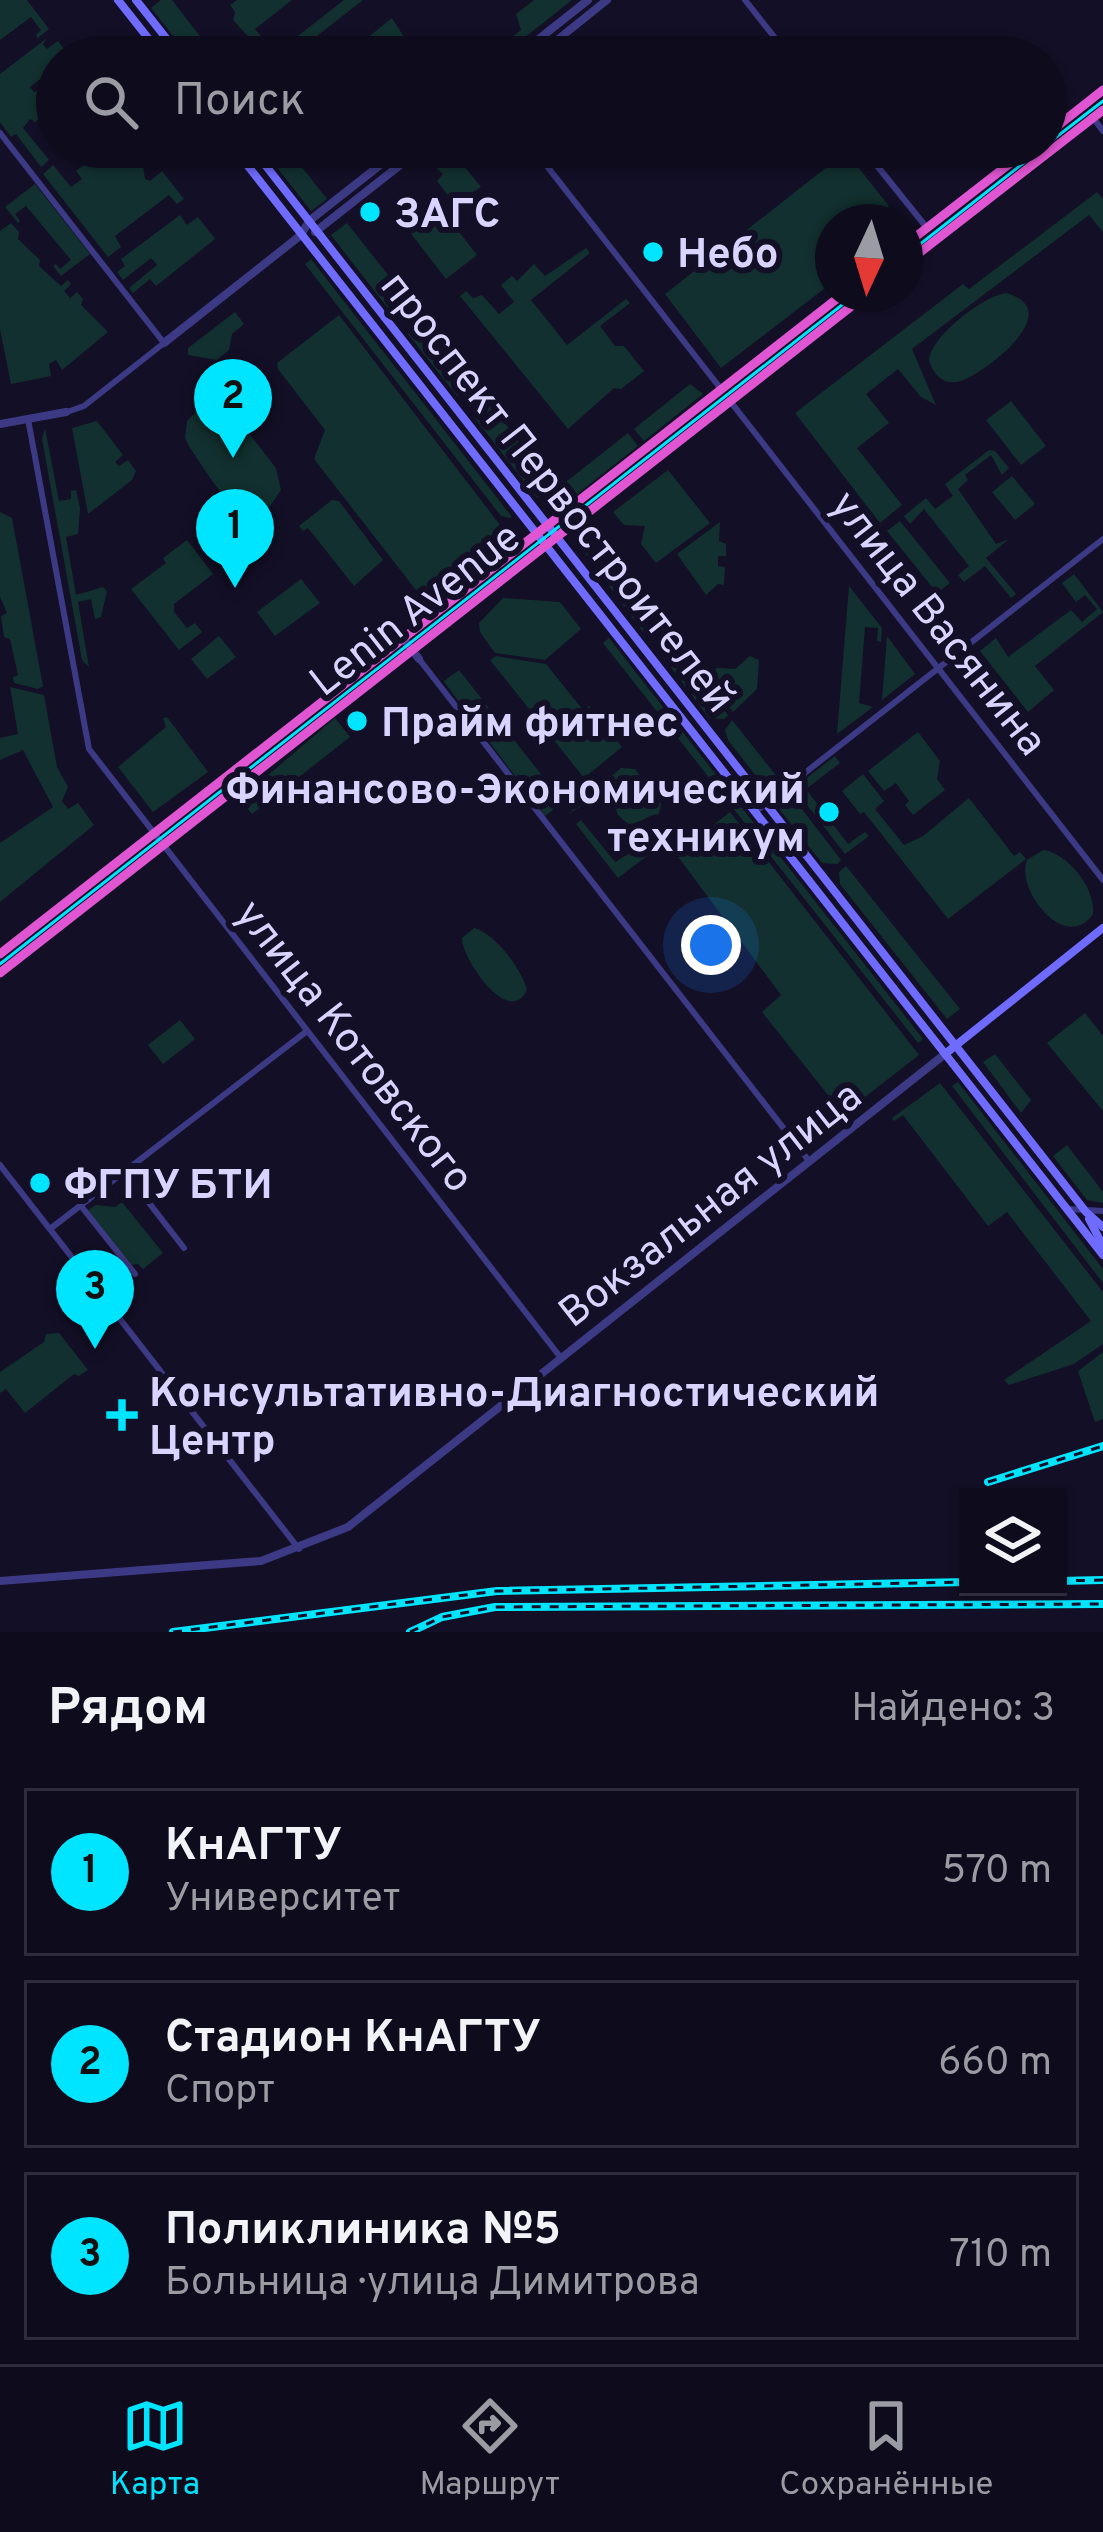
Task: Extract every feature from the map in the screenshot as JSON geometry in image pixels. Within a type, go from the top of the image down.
[{"type":"highway","points":[[1067,119],[1103,90]]},
{"type":"highway","points":[[1083,106],[1093,118]]},
{"type":"highway","points":[[1067,138],[1103,110]]},
{"type":"highway","points":[[923,231],[1003,168]]},
{"type":"highway","points":[[923,251],[1029,168]]},
{"type":"highway","name":"Lenin Avenue","points":[[0,954],[820,312]]},
{"type":"highway","points":[[826,312],[833,321]]},
{"type":"highway","name":"Lenin Avenue","points":[[0,973],[416,655],[556,538],[844,312]]},
{"type":"highway","points":[[721,389],[730,401]]},
{"type":"main road","points":[[118,0],[146,36]]},
{"type":"main road","points":[[136,0],[164,36]]},
{"type":"main road","name":"проспект Первостроителей","points":[[249,168],[1068,1209],[1102,1235]]},
{"type":"main road","name":"проспект Первостроителей","points":[[267,168],[1102,1235]]},
{"type":"main road","points":[[384,341],[395,332]]},
{"type":"main road","points":[[446,420],[457,411]]},
{"type":"main road","points":[[631,654],[642,645]]},
{"type":"main road","name":"Вокзальная улица","points":[[945,1054],[1103,928]]},
{"type":"main road","points":[[1076,1219],[1102,1235]]},
{"type":"street","points":[[543,36],[588,0]]},
{"type":"street","points":[[563,36],[608,0]]},
{"type":"street","points":[[745,0],[773,36]]},
{"type":"street","points":[[1093,118],[1103,131]]},
{"type":"street","points":[[0,133],[164,343]]},
{"type":"street","points":[[302,235],[309,221],[376,168]]},
{"type":"street","points":[[0,424],[84,406],[302,235],[317,231],[396,168]]},
{"type":"street","points":[[548,168],[721,389]]},
{"type":"street","points":[[879,168],[927,228]]},
{"type":"street","name":"улица Васянина","points":[[730,401],[1103,880]]},
{"type":"street","name":"улица Котовского","points":[[28,419],[89,749],[561,1358]]},
{"type":"street","points":[[755,812],[1103,539]]},
{"type":"street","points":[[403,638],[809,1161]]},
{"type":"street","points":[[50,1229],[307,1031]]},
{"type":"street","name":"Вокзальная улица","points":[[0,1581],[261,1561],[349,1526],[945,1054]]},
{"type":"street","points":[[0,1165],[299,1549]]},
{"type":"street","points":[[124,1172],[184,1248]]},
{"type":"street","points":[[81,1205],[135,1274]]},
{"type":"street","points":[[1068,1209],[1086,1212]]},
{"type":"green space","points":[[0,0],[27,0],[49,29],[37,36],[41,30],[31,17],[0,40]]},
{"type":"green space","points":[[161,0],[172,0],[200,36],[173,36],[151,8]]},
{"type":"green space","points":[[237,0],[292,0],[255,29],[261,36],[248,36],[233,20],[230,5]]},
{"type":"green space","points":[[344,0],[363,0],[317,36],[298,36]]},
{"type":"green space","points":[[534,0],[572,0],[527,36],[513,36],[521,30],[516,14]]},
{"type":"green space","points":[[392,18],[403,36],[370,36]]},
{"type":"green space","points":[[36,46],[36,82],[30,87],[36,91],[36,121],[30,119],[23,128],[36,144],[36,160],[0,122],[0,74]]},
{"type":"green space","points":[[55,168],[71,187],[82,179],[76,171],[143,168],[150,181],[162,171],[184,199],[177,204],[169,195],[115,236],[121,247],[108,257],[43,174]]},
{"type":"green space","points":[[277,168],[303,168],[327,199],[311,211]]},
{"type":"green space","points":[[436,168],[466,168],[481,187],[454,203],[437,181],[443,174]]},
{"type":"green space","points":[[826,168],[859,168],[887,204],[815,204],[815,296],[721,368],[665,294]]},
{"type":"green space","points":[[35,184],[90,254],[61,276],[53,266],[60,269],[71,260],[26,206],[15,214],[18,223],[5,207]]},
{"type":"green space","points":[[1097,192],[1103,199],[1103,232],[1089,215],[912,349],[936,405],[921,397],[898,369],[866,394],[889,423],[857,448],[902,505],[880,523],[795,413],[963,284],[969,289]]},
{"type":"green space","points":[[428,209],[439,218],[445,214],[477,255],[446,279],[405,226]]},
{"type":"green space","points":[[180,215],[187,225],[198,217],[215,239],[156,286],[150,279],[133,293],[129,288],[157,265],[151,258],[123,280],[117,272],[125,266],[121,259]]},
{"type":"green space","points":[[11,223],[19,232],[18,239],[40,260],[39,266],[61,286],[68,280],[71,284],[64,291],[70,298],[77,292],[83,299],[81,305],[108,332],[62,370],[56,360],[49,364],[51,376],[11,384],[0,329],[0,231]]},
{"type":"green space","points":[[347,223],[411,304],[394,316],[331,235]]},
{"type":"green space","points":[[586,248],[590,253],[531,300],[567,345],[626,299],[630,303],[600,326],[644,371],[621,389],[614,388],[568,429],[460,296],[466,291],[473,298],[482,295],[499,314],[514,302],[501,285],[512,276],[517,281],[534,264],[545,276]]},
{"type":"green space","points":[[311,259],[512,517],[501,516],[305,264]]},
{"type":"green space","points":[[1006,293],[1023,302],[1029,314],[1013,343],[968,378],[951,382],[938,377],[929,360],[938,340],[972,309]]},
{"type":"green space","points":[[235,312],[244,324],[232,334],[229,350],[217,360],[188,355],[188,348]]},
{"type":"green space","points":[[339,315],[500,525],[498,546],[426,603],[314,459],[325,430],[278,369],[277,363]]},
{"type":"green space","points":[[425,322],[473,384],[457,396],[408,334]]},
{"type":"green space","points":[[690,384],[703,394],[644,441],[634,429]]},
{"type":"green space","points":[[1011,401],[1046,446],[1021,465],[986,420]]},
{"type":"green space","points":[[490,404],[553,485],[537,498],[474,417]]},
{"type":"green space","points":[[203,405],[231,410],[276,468],[281,490],[268,509],[243,509],[232,503],[190,448],[185,438],[187,421]]},
{"type":"green space","points":[[97,421],[123,455],[115,462],[119,466],[128,460],[136,471],[132,480],[88,514],[72,428]]},
{"type":"green space","points":[[45,428],[59,501],[71,499],[71,491],[76,490],[80,508],[78,534],[66,537],[76,595],[103,587],[107,591],[101,617],[95,619],[91,599],[78,602],[89,667],[82,660],[42,439]]},
{"type":"green space","points":[[628,433],[638,446],[572,498],[562,485]]},
{"type":"green space","points":[[989,450],[1009,468],[1002,475],[991,455],[965,475],[968,480],[958,489],[996,544],[1009,539],[986,558],[1016,594],[1011,598],[985,566],[964,582],[958,575],[969,566],[924,509],[910,524],[904,516],[926,498],[935,509],[953,496],[945,484]]},
{"type":"green space","points":[[668,470],[710,523],[656,563],[641,544],[645,526],[624,525],[613,512]]},
{"type":"green space","points":[[1012,476],[1035,504],[1015,520],[992,492]]},
{"type":"green space","points":[[332,500],[339,501],[383,560],[354,586],[308,528],[303,531],[299,526]]},
{"type":"green space","points":[[0,512],[12,518],[43,686],[38,689],[14,683],[18,675],[10,639],[4,637],[1,616],[7,613],[0,597]]},
{"type":"green space","points":[[900,521],[950,583],[937,593],[887,531]]},
{"type":"green space","points":[[720,522],[719,541],[726,544],[726,556],[718,556],[718,566],[725,567],[724,585],[718,584],[706,595],[677,554]]},
{"type":"green space","points":[[187,540],[213,574],[174,604],[174,612],[187,628],[195,623],[202,632],[179,650],[131,589]]},
{"type":"green space","points":[[592,548],[604,554],[661,627],[657,632],[643,632],[584,552]]},
{"type":"green space","points":[[1074,574],[1103,612],[1035,666],[1054,690],[1028,712],[980,651],[996,638],[1008,657],[1071,610],[1082,622],[1097,609],[1085,595],[1076,602],[1062,583]]},
{"type":"green space","points":[[301,579],[320,603],[275,636],[257,612]]},
{"type":"green space","points":[[849,586],[882,628],[881,642],[877,641],[878,628],[865,627],[859,703],[873,707],[837,734]]},
{"type":"green space","points":[[503,598],[560,602],[581,629],[545,660],[495,653],[479,623]]},
{"type":"green space","points":[[666,634],[728,715],[724,719],[709,718],[661,654],[659,645]]},
{"type":"green space","points":[[219,636],[236,657],[207,679],[191,659]]},
{"type":"green space","points":[[887,636],[915,674],[882,700]]},
{"type":"green space","points":[[609,638],[923,1039],[918,1043],[603,643]]},
{"type":"green space","points":[[496,656],[546,664],[583,710],[589,706],[622,747],[584,778],[490,660]]},
{"type":"green space","points":[[750,656],[759,660],[757,689],[733,712],[706,677],[717,668],[735,669]]},
{"type":"green space","points":[[427,659],[444,681],[459,670],[563,802],[545,816]]},
{"type":"green space","points":[[10,687],[44,695],[57,767],[68,787],[62,801],[68,809],[78,803],[94,825],[0,902],[0,843],[53,807],[23,750],[0,760],[0,738],[18,734]]},
{"type":"green space","points":[[167,717],[208,772],[153,812],[118,767],[166,727],[163,718]]},
{"type":"green space","points":[[335,718],[350,737],[252,814],[240,799]]},
{"type":"green space","points":[[732,720],[782,783],[778,787],[763,785],[728,740],[725,730]]},
{"type":"green space","points":[[918,732],[940,761],[937,779],[945,790],[913,815],[896,783],[884,791],[868,771]]},
{"type":"green space","points":[[835,756],[840,763],[806,789],[848,844],[865,832],[869,836],[845,854],[794,788]]},
{"type":"green space","points":[[621,768],[635,769],[661,804],[659,814],[628,824],[618,815],[611,796],[620,789],[619,784],[568,814]]},
{"type":"green space","points":[[863,774],[884,801],[875,809],[904,845],[923,836],[969,798],[1014,856],[1020,852],[1026,859],[948,919],[842,791]]},
{"type":"green space","points":[[788,791],[841,860],[837,864],[822,863],[780,810]]},
{"type":"green space","points":[[730,812],[919,1055],[843,1114],[762,1012],[781,995],[676,854]]},
{"type":"green space","points":[[581,820],[615,862],[650,841],[655,828],[667,826],[671,834],[688,842],[676,852],[664,843],[618,878],[576,824]]},
{"type":"green space","points":[[1043,850],[1071,865],[1085,884],[1093,914],[1082,924],[1070,927],[1057,922],[1035,901],[1025,873],[1027,860]]},
{"type":"green space","points":[[846,866],[960,1009],[947,1019],[840,884],[839,872]]},
{"type":"green space","points":[[474,928],[490,937],[514,963],[527,990],[519,1000],[498,996],[477,973],[462,938]]},
{"type":"green space","points":[[1085,1013],[1103,1036],[1103,1111],[1047,1043]]},
{"type":"green space","points":[[180,1020],[195,1039],[163,1064],[148,1045]]},
{"type":"green space","points":[[995,1054],[1031,1100],[1021,1113],[983,1062]]},
{"type":"green space","points":[[958,1082],[1103,1269],[1103,1283],[952,1086]]},
{"type":"green space","points":[[940,1083],[1103,1292],[1103,1344],[1074,1364],[1009,1385],[1004,1380],[1091,1321],[1007,1212],[988,1226],[903,1115],[892,1118]]},
{"type":"green space","points":[[1067,1145],[1103,1192],[1103,1203],[1087,1200],[1053,1156]]},
{"type":"green space","points":[[122,1202],[163,1253],[143,1269],[130,1265],[87,1211]]},
{"type":"green space","points":[[59,1333],[88,1370],[74,1374],[25,1413],[6,1389],[0,1393],[0,1372],[44,1342],[46,1334]]},
{"type":"green space","points":[[1103,1352],[1103,1419],[1095,1422],[1078,1371]]},
{"type":"tram line","points":[[1067,129],[1103,101]]},
{"type":"tram line","points":[[923,242],[1017,168]]},
{"type":"tram line","points":[[0,964],[833,312]]},
{"type":"railway","points":[[988,1482],[1103,1446]]},
{"type":"railway","points":[[1067,1581],[1103,1580]]},
{"type":"railway","points":[[173,1632],[497,1591],[959,1582]]},
{"type":"railway","points":[[410,1632],[442,1617],[495,1607],[1103,1604]]},
{"type":"place","name":"ЗАГС","points":[[370,212]]},
{"type":"place","name":"Небо","points":[[653,252]]},
{"type":"place","name":"Стадион КнАГТУ","points":[[233,458]]},
{"type":"place","name":"КнАГТУ","points":[[235,588]]},
{"type":"place","name":"Прайм фитнес","points":[[357,721]]},
{"type":"place","name":"Финансово-Экономический техникум","points":[[829,812]]},
{"type":"place","name":"ФГПУ БТИ","points":[[40,1183]]},
{"type":"place","name":"Поликлиника №5","points":[[95,1349]]},
{"type":"place","name":"Консультативно-Диагностический Центр","points":[[122,1415]]}]
